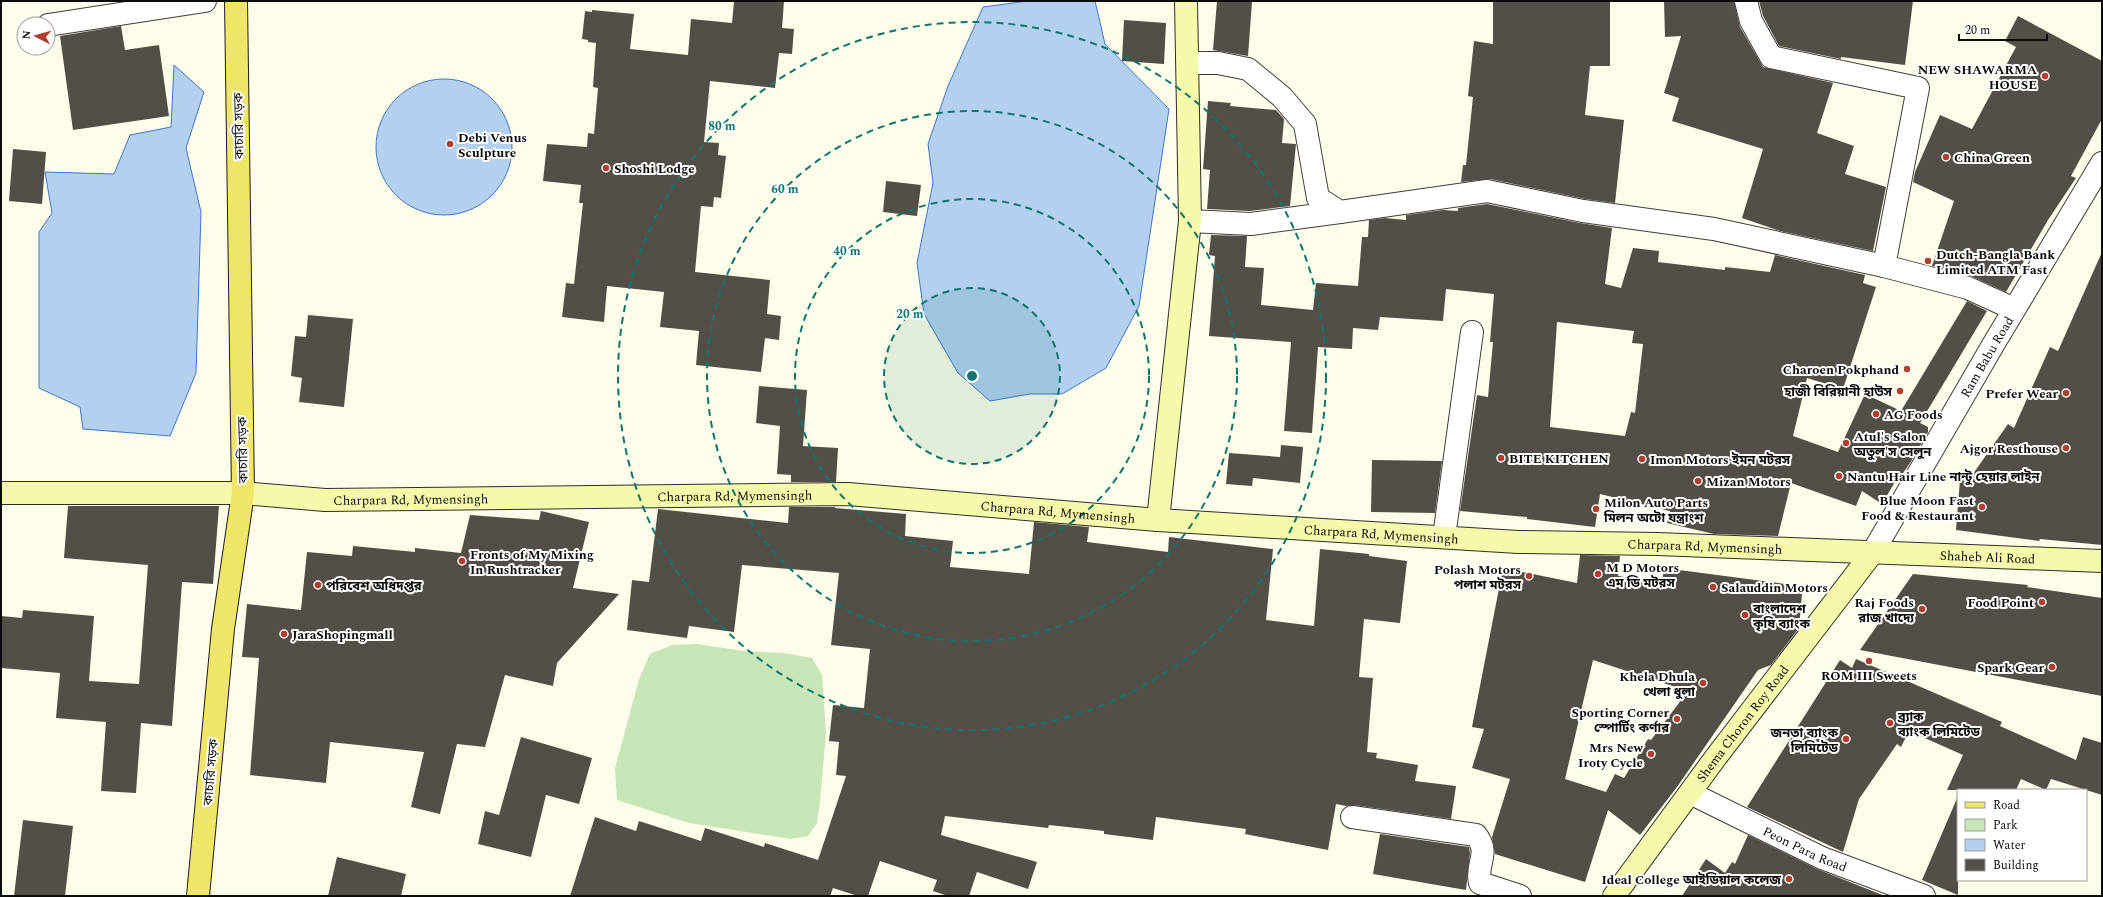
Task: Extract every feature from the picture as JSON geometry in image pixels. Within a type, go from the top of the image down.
[{"type":"main road","name":"কাচারি সড়ক","points":[[198,896],[223,629],[243,493],[236,1]]},
{"type":"main road","points":[[1158,520],[1190,221],[1186,1]]},
{"type":"main road","name":"Charpara Rd, Mymensingh","points":[[1,493],[243,493],[325,500],[848,494],[1158,520],[1518,542],[1657,544],[1873,552]]},
{"type":"main road","name":"Shaheb Ali Road","points":[[1873,552],[2102,561]]},
{"type":"main road","name":"Shema Choron Roy Road","points":[[1614,896],[1690,793],[1873,552]]},
{"type":"street","points":[[56,24],[205,1]]},
{"type":"street","points":[[1746,1],[1751,22],[1771,57],[1918,88],[1884,266]]},
{"type":"street","points":[[1188,63],[1218,63],[1248,69],[1282,97],[1305,124],[1318,198],[1340,212]]},
{"type":"street","name":"Ram Babu Road","points":[[1873,552],[2014,309],[2102,163]]},
{"type":"street","points":[[1190,221],[1251,224],[1487,191],[1583,211],[1714,229],[1884,266],[1968,288],[2014,309]]},
{"type":"street","points":[[1444,537],[1472,332]]},
{"type":"street","name":"Peon Para Road","points":[[1690,793],[1822,858],[1924,896]]},
{"type":"street","points":[[1352,817],[1476,835],[1482,843],[1484,851],[1479,877],[1480,883],[1520,896]]},
{"type":"green space","points":[[697,644],[744,651],[783,653],[812,658],[822,675],[826,734],[817,823],[808,836],[791,839],[689,823],[617,800],[615,768],[639,679],[650,654],[672,645]]},
{"type":"water","points":[[1028,1],[1095,1],[1105,44],[1169,109],[1139,306],[1106,368],[1062,394],[1030,394],[990,401],[958,373],[924,314],[917,263],[933,183],[928,144],[948,86],[983,7]]},
{"type":"water","points":[[174,65],[204,92],[186,148],[201,212],[196,373],[170,436],[83,429],[80,407],[39,388],[39,232],[52,213],[45,172],[114,174],[130,135],[171,127]]},
{"type":"water","points":[[437,79],[451,79],[470,84],[482,90],[497,104],[507,121],[511,134],[511,160],[507,173],[501,185],[487,200],[482,204],[464,212],[451,215],[437,215],[418,210],[406,204],[391,190],[387,185],[379,167],[376,154],[376,140],[381,121],[387,109],[401,94],[406,90],[424,82]]},
{"type":"building","points":[[734,1],[784,1],[782,28],[794,29],[792,54],[779,53],[775,88],[710,81],[704,142],[719,143],[718,155],[726,156],[721,198],[714,197],[713,207],[701,206],[695,272],[770,280],[767,314],[781,316],[779,340],[765,338],[761,372],[696,365],[699,331],[660,327],[664,292],[607,286],[604,322],[562,317],[566,283],[574,284],[583,203],[579,203],[581,185],[543,181],[547,144],[587,147],[588,133],[594,134],[598,88],[593,87],[596,43],[588,42],[588,40],[582,39],[585,11],[592,12],[592,10],[634,14],[630,49],[688,55],[691,19],[732,23]]},
{"type":"building","points":[[1217,1],[1252,2],[1248,56],[1213,50]]},
{"type":"building","points":[[1493,1],[1610,1],[1610,66],[1590,66],[1585,115],[1624,120],[1615,203],[1585,199],[1490,179],[1461,182],[1463,165],[1466,165],[1473,97],[1468,96],[1474,41],[1493,44]]},
{"type":"building","points":[[1664,1],[1734,1],[1740,27],[1763,67],[1833,83],[1817,133],[1854,146],[1845,174],[1886,187],[1873,251],[1780,231],[1742,218],[1763,149],[1672,121],[1679,98],[1664,93],[1681,36],[1665,37]]},
{"type":"building","points":[[1759,1],[1913,1],[1905,65],[1841,57],[1841,59],[1779,46],[1763,16]]},
{"type":"building","points":[[2018,16],[2102,61],[2102,119],[2071,176],[2076,178],[2048,220],[2006,292],[1971,276],[1932,266],[1954,201],[1913,182],[1915,172],[1940,115],[1972,129],[2016,47],[2005,41]]},
{"type":"building","points":[[1124,20],[1166,23],[1164,64],[1122,61]]},
{"type":"building","points":[[121,26],[125,50],[159,45],[169,116],[73,130],[60,36]]},
{"type":"building","points":[[1208,101],[1231,103],[1230,106],[1276,110],[1284,119],[1282,143],[1296,144],[1290,206],[1250,211],[1207,209],[1210,170],[1203,169]]},
{"type":"building","points":[[13,149],[46,152],[42,204],[9,201]]},
{"type":"building","points":[[886,181],[921,185],[917,216],[883,212]]},
{"type":"building","points":[[1487,204],[1612,228],[1605,284],[1621,288],[1633,248],[1659,251],[1658,262],[1725,270],[1725,267],[1770,272],[1775,255],[1865,275],[1863,283],[1876,287],[1843,389],[1807,378],[1793,436],[1838,452],[1865,394],[1901,411],[1967,301],[1987,311],[1920,423],[1928,427],[1928,432],[1910,463],[1901,476],[1899,475],[1882,504],[1862,491],[1856,506],[1791,483],[1778,536],[1714,534],[1667,523],[1670,511],[1600,494],[1595,527],[1527,519],[1527,517],[1460,511],[1477,395],[1488,397],[1493,342],[1490,342],[1494,294],[1446,289],[1443,321],[1380,317],[1378,330],[1353,328],[1352,349],[1318,347],[1312,433],[1284,431],[1291,342],[1209,336],[1215,256],[1209,255],[1211,235],[1247,236],[1245,267],[1264,268],[1261,305],[1313,310],[1316,283],[1358,286],[1362,237],[1368,237],[1369,220],[1385,218],[1406,220],[1406,215],[1443,210],[1458,211],[1458,208]],"holes":[[[1557,322],[1634,331],[1632,343],[1643,344],[1635,413],[1631,412],[1625,436],[1550,427]]]},
{"type":"building","points":[[2102,252],[2102,545],[2040,539],[2039,541],[1956,530],[1960,480],[1968,481],[2008,424],[2014,428],[2050,347],[2058,351]]},
{"type":"building","points":[[308,315],[353,319],[344,407],[299,402],[302,378],[291,376],[295,336],[306,337]]},
{"type":"building","points":[[759,386],[807,390],[803,446],[838,448],[836,482],[791,482],[791,475],[777,474],[780,426],[756,423]]},
{"type":"building","points":[[1281,445],[1303,447],[1300,483],[1253,478],[1252,486],[1226,484],[1229,453],[1280,457]]},
{"type":"building","points":[[1372,460],[1442,461],[1435,513],[1371,512]]},
{"type":"building","points":[[68,506],[219,506],[213,584],[182,582],[172,726],[141,723],[136,793],[101,791],[106,722],[56,718],[60,673],[1,668],[1,616],[22,618],[23,610],[94,616],[89,681],[139,684],[148,565],[64,558]]},
{"type":"building","points":[[789,507],[835,507],[906,514],[905,536],[953,541],[950,567],[1029,574],[1034,522],[1089,527],[1087,542],[1168,552],[1169,537],[1273,549],[1266,620],[1314,626],[1320,549],[1369,554],[1369,556],[1407,561],[1400,623],[1364,619],[1359,677],[1373,678],[1367,752],[1377,753],[1376,758],[1418,765],[1415,781],[1456,786],[1451,819],[1354,805],[1346,806],[1336,804],[1328,850],[1245,834],[1246,829],[1156,817],[1153,840],[1104,834],[1104,831],[1049,825],[1048,828],[945,816],[941,835],[1037,862],[1028,889],[977,872],[969,896],[948,896],[933,891],[937,880],[880,861],[868,896],[858,896],[833,888],[830,896],[570,896],[595,817],[636,831],[639,821],[701,841],[705,828],[764,847],[765,843],[818,860],[846,776],[836,775],[839,742],[829,741],[833,705],[864,708],[870,649],[831,645],[839,573],[742,565],[734,632],[689,626],[687,638],[627,630],[632,580],[649,582],[658,509],[788,523]]},
{"type":"building","points":[[541,511],[589,522],[573,588],[619,594],[557,663],[553,686],[505,675],[485,747],[457,744],[440,814],[411,807],[424,752],[330,742],[326,783],[250,775],[259,658],[242,657],[247,604],[301,610],[307,552],[352,556],[353,546],[415,552],[415,548],[461,553],[470,515],[539,520]]},
{"type":"building","points":[[1580,555],[1620,556],[1618,576],[1662,583],[1664,568],[1801,586],[1802,594],[1799,628],[1771,665],[1758,670],[1677,787],[1640,835],[1608,810],[1585,882],[1495,854],[1492,837],[1510,779],[1472,768],[1484,729],[1472,727],[1503,568],[1577,583]],"holes":[[[1593,660],[1688,691],[1651,740],[1648,739],[1624,778],[1615,774],[1606,792],[1565,779]]]},
{"type":"building","points":[[1913,574],[2028,585],[2027,587],[2102,598],[2102,696],[1860,650]]},
{"type":"building","points":[[1856,659],[2002,722],[2000,726],[2076,760],[2083,737],[2102,743],[2102,795],[2087,790],[2087,789],[2051,779],[2046,789],[2021,779],[2016,789],[1947,790],[1963,755],[1909,731],[1901,747],[1897,744],[1859,799],[1843,852],[1747,807],[1840,660],[1852,668]]},
{"type":"building","points":[[521,737],[592,758],[579,804],[546,795],[531,857],[478,844],[485,811],[499,815]]},
{"type":"building","points":[[1957,798],[1958,895],[1922,880]]},
{"type":"building","points":[[23,820],[73,826],[65,896],[14,896]]},
{"type":"building","points":[[1380,834],[1469,847],[1470,853],[1466,890],[1373,874]]},
{"type":"building","points":[[1748,835],[1817,869],[1885,896],[1682,896],[1706,859],[1725,873],[1732,862],[1735,864]]},
{"type":"building","points":[[337,857],[406,874],[401,896],[328,896]]},
{"type":"place","name":"NEW SHAWARMA HOUSE","points":[[2045,76]]},
{"type":"place","name":"Debi Venus Sculpture","points":[[450,144]]},
{"type":"place","name":"China Green","points":[[1946,157]]},
{"type":"place","name":"Shoshi Lodge","points":[[606,168]]},
{"type":"place","name":"Dutch-Bangla Bank Limited ATM Fast","points":[[1928,261]]},
{"type":"place","name":"Charoen Pokphand","points":[[1907,369]]},
{"type":"place","name":"হাজী বিরিয়ানী হাউস","points":[[1900,391]]},
{"type":"place","name":"Prefer Wear","points":[[2066,393]]},
{"type":"place","name":"AG Foods","points":[[1876,414]]},
{"type":"place","name":"Atul's Salon অতুল'স সেলুন","points":[[1846,443]]},
{"type":"place","name":"Ajgor Resthouse","points":[[2066,448]]},
{"type":"place","name":"BITE KITCHEN","points":[[1501,458]]},
{"type":"place","name":"Imon Motors ইমন মটরস","points":[[1642,459]]},
{"type":"place","name":"Nantu Hair Line নান্টু হেয়ার লাইন","points":[[1839,476]]},
{"type":"place","name":"Mizan Motors","points":[[1698,481]]},
{"type":"place","name":"Blue Moon Fast Food & Restaurant","points":[[1982,507]]},
{"type":"place","name":"Milon Auto Parts মিলন অটো যন্ত্রাংশ","points":[[1596,509]]},
{"type":"place","name":"Fronts of My Mixing In Rushtracker","points":[[462,561]]},
{"type":"place","name":"M D Motors এম ডি মটরস","points":[[1598,574]]},
{"type":"place","name":"Polash Motors পলাশ মটরস","points":[[1529,576]]},
{"type":"place","name":"পরিবেশ অধিদপ্তর","points":[[318,585]]},
{"type":"place","name":"Salauddin Motors","points":[[1713,587]]},
{"type":"place","name":"Food Point","points":[[2042,602]]},
{"type":"place","name":"Raj Foods রাজ খাদ্যে","points":[[1922,609]]},
{"type":"place","name":"বাংলাদেশ কৃষি ব্যাংক","points":[[1745,615]]},
{"type":"place","name":"JaraShopingmall","points":[[284,634]]},
{"type":"place","name":"ROM III Sweets","points":[[1869,661]]},
{"type":"place","name":"Spark Gear","points":[[2052,667]]},
{"type":"place","name":"Khela Dhula খেলা ধুলা","points":[[1703,683]]},
{"type":"place","name":"Sporting Corner স্পোর্টিং কর্ণার","points":[[1677,719]]},
{"type":"place","name":"ব্র্যাক ব্যাংক লিমিটেড","points":[[1890,723]]},
{"type":"place","name":"জনতা ব্যাংক লিমিটেড","points":[[1846,739]]},
{"type":"place","name":"Mrs New Iroty Cycle","points":[[1651,754]]},
{"type":"place","name":"Ideal College আইডিয়াল কলেজ","points":[[1789,879]]}]
